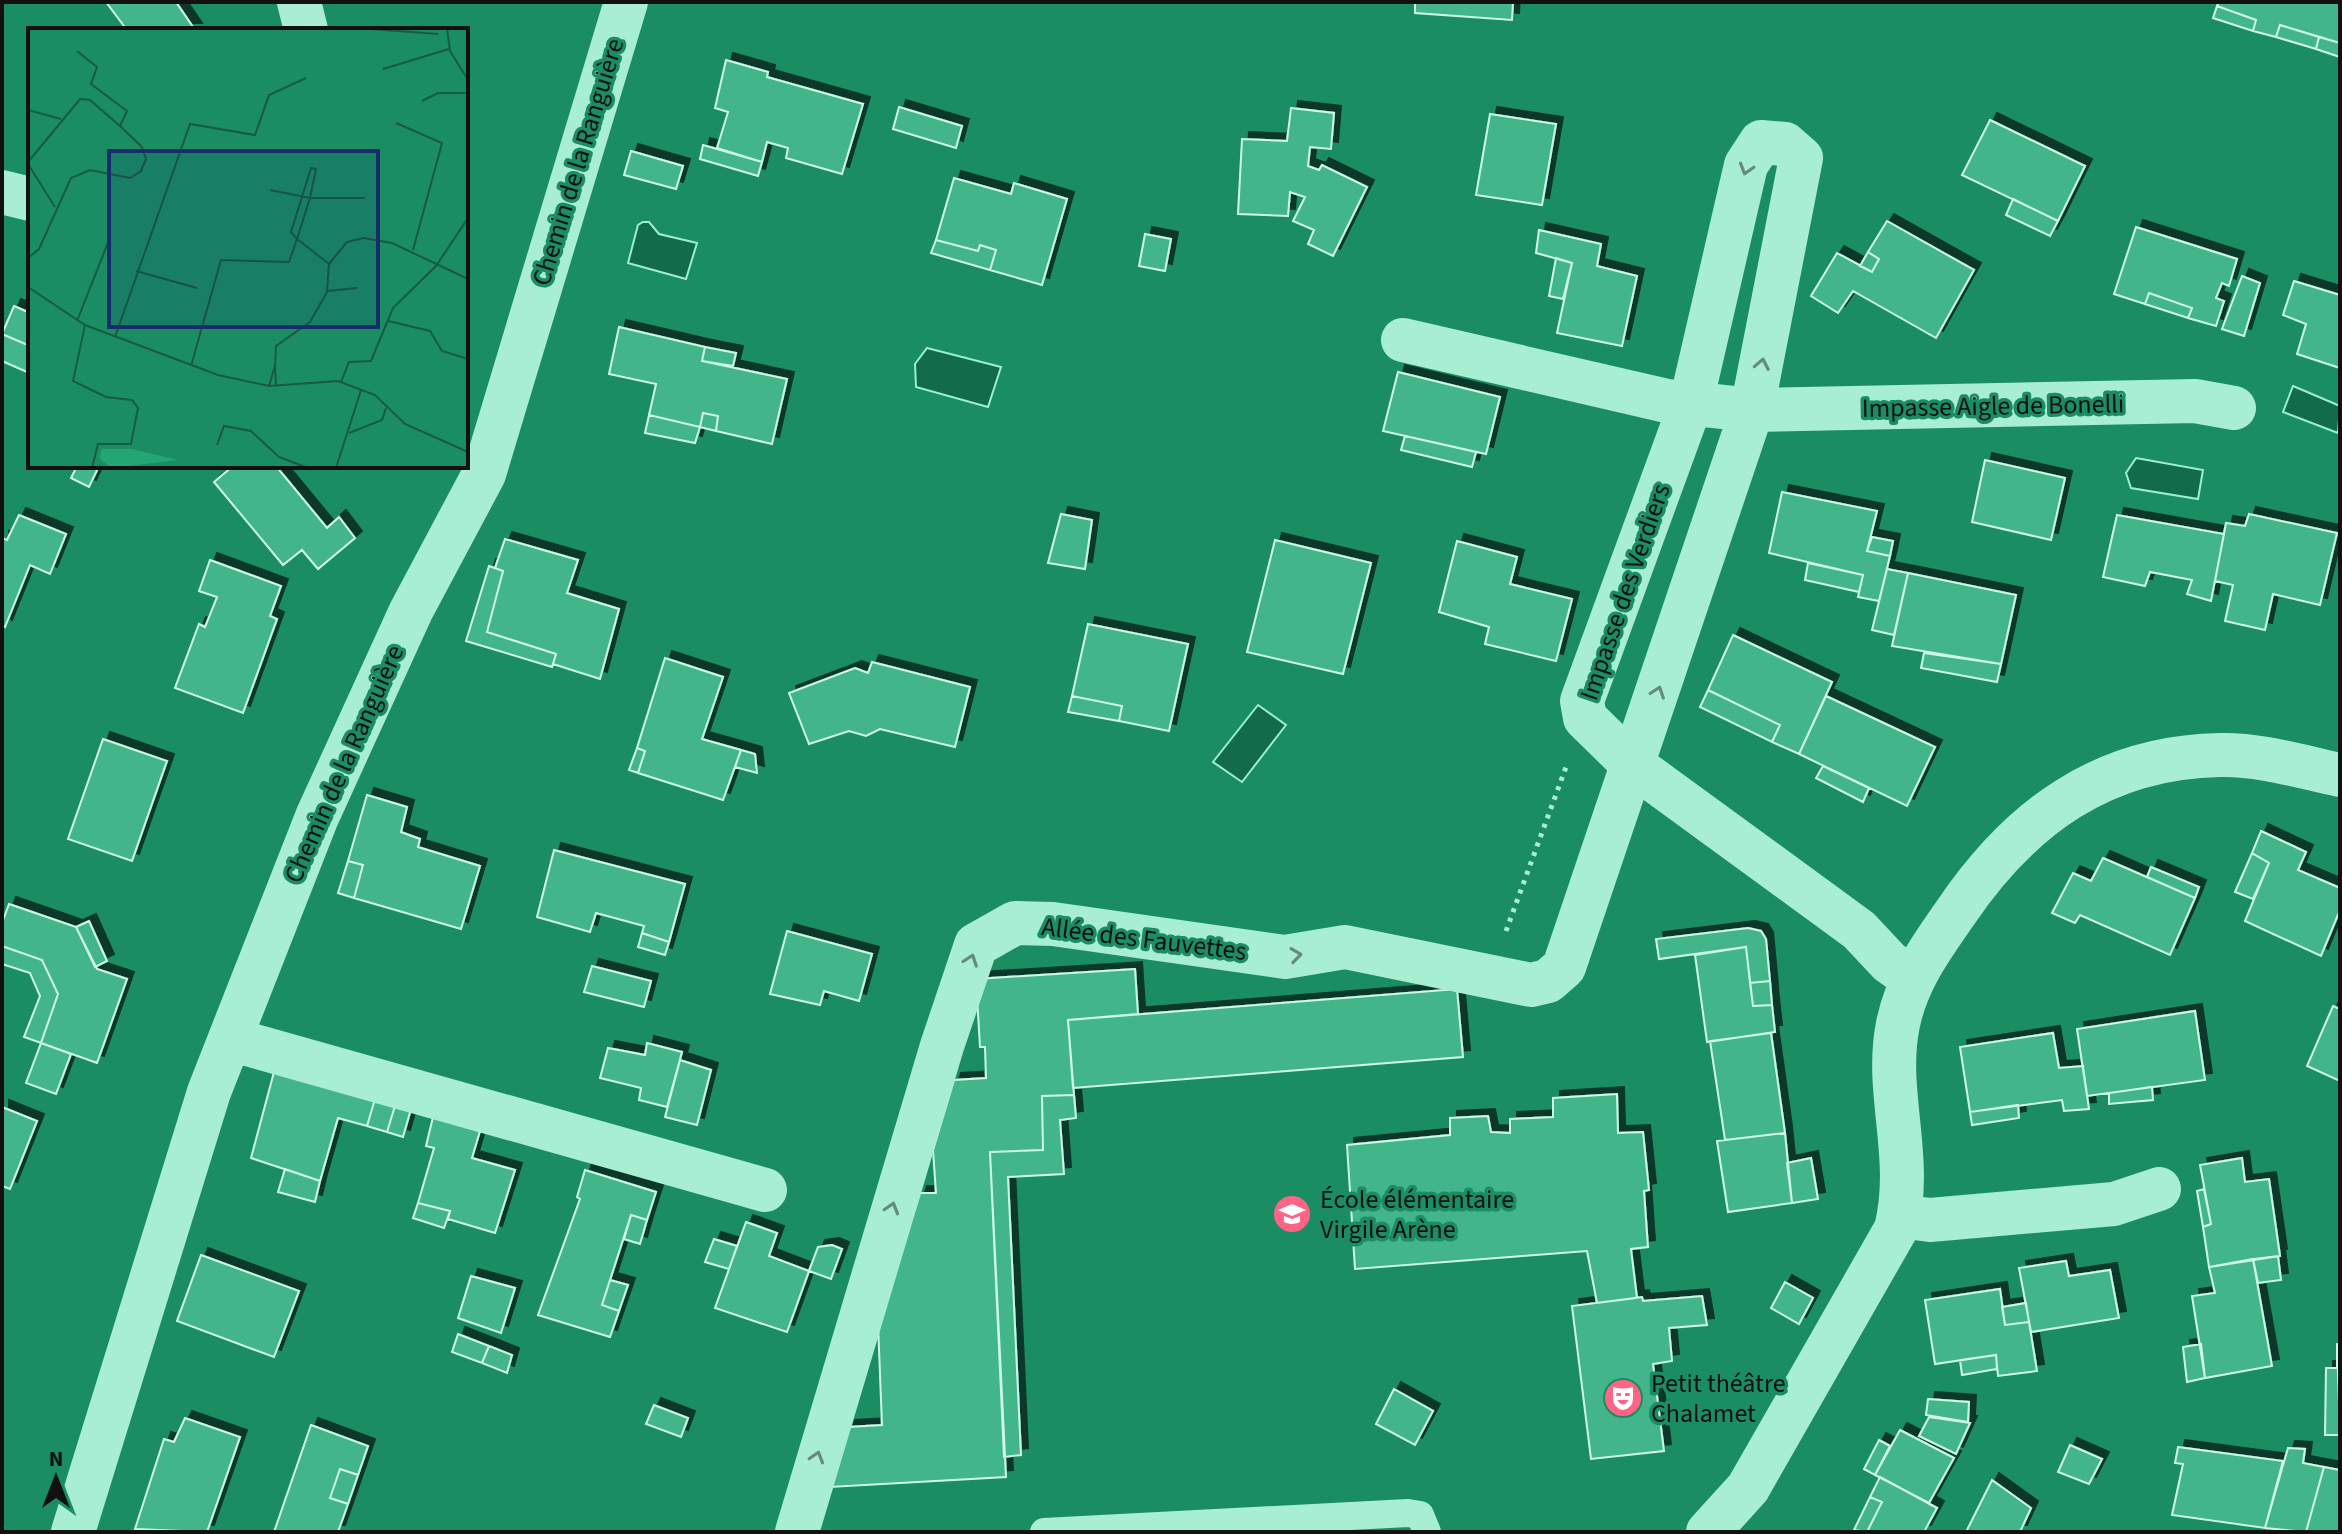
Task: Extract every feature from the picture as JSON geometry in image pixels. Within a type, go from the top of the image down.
[{"type":"street","points":[[299,2],[306,28]]},
{"type":"street","name":"Chemin de la Ranguière","points":[[73,1532],[209,1092],[317,817],[411,611],[484,474],[626,2]]},
{"type":"street","name":"Impasse des Verdiers","points":[[1633,765],[1752,410],[1801,158],[1795,149],[1773,141],[1761,142],[1746,165],[1691,403],[1582,701],[1585,718],[1633,765],[1859,930],[1889,962],[1911,978]]},
{"type":"street","points":[[2,192],[28,198]]},
{"type":"street","points":[[1403,340],[1691,403],[1752,410]]},
{"type":"street","name":"Impasse Aigle de Bonelli","points":[[1752,410],[2195,401],[2234,408]]},
{"type":"street","points":[[1671,458],[1731,475]]},
{"type":"street","points":[[1708,1532],[1748,1488],[1896,1229],[1905,1172],[1895,1068],[1897,1025],[1911,978],[1985,869],[2025,829],[2070,794],[2121,772],[2175,758],[2223,754],[2340,775]]},
{"type":"street","name":"Allée des Fauvettes","points":[[797,1532],[937,1061],[976,945],[1015,923],[1053,924],[1285,957],[1345,947],[1531,985],[1548,981],[1564,967],[1633,765]]},
{"type":"street","points":[[230,1039],[765,1190]]},
{"type":"street","points":[[1899,1216],[1930,1220],[2114,1204],[2159,1189]]},
{"type":"lane","points":[[1044,1532],[1408,1513],[1420,1515],[1427,1532]]},
{"type":"path","points":[[1489,976],[1585,718]]},
{"type":"shaded area","points":[[649,222],[659,234],[697,243],[686,279],[628,263],[638,225]]},
{"type":"shaded area","points":[[927,348],[1001,367],[988,407],[916,387],[915,364]]},
{"type":"shaded area","points":[[2293,386],[2340,406],[2338,433],[2283,412]]},
{"type":"shaded area","points":[[2136,458],[2203,470],[2198,499],[2131,488],[2126,473]]},
{"type":"shaded area","points":[[1258,705],[1286,725],[1242,782],[1213,762]]},
{"type":"building","points":[[106,2],[176,2],[194,28],[126,28]]},
{"type":"building","points":[[1415,2],[1513,2],[1512,20],[1415,13]]},
{"type":"building","points":[[2219,2],[2340,2],[2340,43],[2280,25],[2276,37],[2253,31],[2256,20],[2217,6]]},
{"type":"building","points":[[2217,6],[2256,20],[2253,31],[2213,18]]},
{"type":"building","points":[[2280,25],[2319,37],[2316,49],[2276,37]]},
{"type":"building","points":[[2319,37],[2340,43],[2340,57],[2316,49]]},
{"type":"building","points":[[726,60],[768,72],[767,77],[863,104],[842,174],[786,158],[788,148],[767,142],[762,162],[717,148],[728,112],[715,108]]},
{"type":"building","points":[[899,107],[962,126],[956,148],[893,129]]},
{"type":"building","points":[[1291,108],[1334,113],[1331,149],[1310,147],[1308,166],[1319,170],[1322,165],[1367,187],[1333,256],[1308,244],[1314,230],[1293,221],[1305,197],[1290,192],[1288,216],[1238,214],[1242,139],[1287,141]]},
{"type":"building","points":[[1490,114],[1556,124],[1542,205],[1476,195]]},
{"type":"building","points":[[1990,120],[2085,166],[2058,221],[1962,175]]},
{"type":"building","points":[[703,145],[762,162],[758,176],[700,159]]},
{"type":"building","points":[[631,151],[683,166],[676,189],[624,175]]},
{"type":"building","points":[[954,178],[1011,194],[1014,183],[1067,199],[1042,285],[990,270],[996,250],[980,245],[978,251],[936,240]]},
{"type":"building","points":[[2013,199],[2058,221],[2050,236],[2006,215]]},
{"type":"building","points":[[1887,221],[1974,270],[1936,338],[1853,291],[1838,313],[1811,296],[1837,253],[1872,272],[1879,259],[1868,252]]},
{"type":"building","points":[[2136,227],[2237,259],[2229,286],[2222,283],[2216,298],[2224,301],[2216,326],[2188,318],[2192,308],[2149,293],[2145,304],[2114,294]]},
{"type":"building","points":[[1539,230],[1601,244],[1597,266],[1637,276],[1622,346],[1557,333],[1572,263],[1536,253]]},
{"type":"building","points":[[1145,234],[1171,239],[1165,271],[1139,266]]},
{"type":"building","points":[[936,240],[978,251],[980,245],[996,250],[990,270],[931,253]]},
{"type":"building","points":[[1868,252],[1879,259],[1872,272],[1860,266]]},
{"type":"building","points":[[1556,258],[1572,263],[1563,299],[1549,296]]},
{"type":"building","points":[[2242,276],[2260,283],[2244,336],[2222,329]]},
{"type":"building","points":[[2294,281],[2340,295],[2340,368],[2297,354],[2306,324],[2283,315]]},
{"type":"building","points":[[2149,293],[2192,308],[2188,318],[2145,304]]},
{"type":"building","points":[[14,306],[28,312],[28,345],[2,334]]},
{"type":"building","points":[[619,327],[705,347],[702,361],[787,379],[772,444],[716,431],[718,416],[703,413],[700,427],[649,415],[656,384],[609,374]]},
{"type":"building","points":[[2,334],[28,345],[27,372],[2,361]]},
{"type":"building","points":[[705,347],[736,353],[733,366],[702,361]]},
{"type":"building","points":[[1398,372],[1500,397],[1486,454],[1383,431]]},
{"type":"building","points":[[703,413],[718,416],[716,431],[700,427]]},
{"type":"building","points":[[649,415],[700,427],[695,443],[645,433]]},
{"type":"building","points":[[1405,436],[1476,452],[1472,467],[1401,450]]},
{"type":"building","points":[[1985,460],[2065,478],[2051,540],[1972,522]]},
{"type":"building","points":[[76,468],[98,468],[89,487],[71,478]]},
{"type":"building","points":[[231,468],[278,468],[327,528],[339,517],[355,538],[318,569],[302,550],[283,565],[214,482]]},
{"type":"building","points":[[1782,492],[1877,511],[1867,551],[1890,556],[1879,601],[1858,597],[1863,575],[1769,553]]},
{"type":"building","points":[[1061,514],[1092,520],[1085,569],[1048,563]]},
{"type":"building","points":[[2249,514],[2337,533],[2320,605],[2273,594],[2265,630],[2225,621],[2233,585],[2215,581],[2226,523],[2245,526]]},
{"type":"building","points":[[19,515],[66,534],[50,574],[30,565],[5,627],[2,625],[2,538],[7,540]]},
{"type":"building","points":[[2117,515],[2224,534],[2211,601],[2187,594],[2192,580],[2150,572],[2145,586],[2103,577]]},
{"type":"building","points":[[1872,537],[1893,541],[1890,556],[1867,551]]},
{"type":"building","points":[[505,539],[578,560],[567,593],[619,609],[600,679],[553,664],[556,654],[487,632],[503,571],[495,568]]},
{"type":"building","points":[[1275,540],[1371,563],[1343,674],[1247,652]]},
{"type":"building","points":[[1457,541],[1517,557],[1510,584],[1572,599],[1556,661],[1485,644],[1489,627],[1439,612]]},
{"type":"building","points":[[210,560],[281,586],[270,616],[277,619],[243,713],[175,688],[199,624],[205,627],[217,597],[199,591]]},
{"type":"building","points":[[1808,563],[1863,575],[1859,592],[1805,580]]},
{"type":"building","points":[[489,566],[503,571],[487,632],[556,654],[552,667],[466,641]]},
{"type":"building","points":[[1887,569],[1908,573],[1894,635],[1872,630]]},
{"type":"building","points":[[1908,573],[2016,595],[2001,664],[1892,646]]},
{"type":"building","points":[[1088,624],[1188,644],[1169,731],[1119,721],[1122,706],[1072,696]]},
{"type":"building","points":[[1733,635],[1832,682],[1799,754],[1772,742],[1780,725],[1708,690]]},
{"type":"building","points":[[1924,653],[2001,664],[1997,682],[1921,668]]},
{"type":"building","points":[[665,658],[723,677],[702,739],[741,750],[723,800],[638,773],[645,751],[637,748]]},
{"type":"building","points":[[872,662],[970,687],[955,747],[880,729],[866,736],[849,731],[809,744],[789,693],[855,668],[868,673]]},
{"type":"building","points":[[1708,690],[1780,725],[1772,742],[1700,707]]},
{"type":"building","points":[[1072,696],[1122,706],[1119,721],[1068,712]]},
{"type":"building","points":[[1826,696],[1935,747],[1907,806],[1799,754]]},
{"type":"building","points":[[103,739],[167,761],[132,861],[68,839]]},
{"type":"building","points":[[637,748],[645,751],[638,773],[629,770]]},
{"type":"building","points":[[741,750],[755,754],[757,773],[735,767]]},
{"type":"building","points":[[1823,766],[1869,788],[1863,802],[1816,778]]},
{"type":"building","points":[[367,795],[407,807],[401,832],[420,839],[418,847],[480,866],[461,929],[354,898],[363,865],[348,861]]},
{"type":"building","points":[[2261,831],[2306,852],[2298,870],[2340,888],[2340,910],[2321,956],[2245,921],[2269,863],[2252,853]]},
{"type":"building","points":[[554,850],[685,884],[669,942],[642,933],[644,926],[596,913],[590,932],[537,917]]},
{"type":"building","points":[[2252,853],[2269,863],[2253,899],[2235,892]]},
{"type":"building","points":[[2103,858],[2195,898],[2170,955],[2080,915],[2075,923],[2052,913],[2073,873],[2091,881]]},
{"type":"building","points":[[348,861],[363,865],[354,898],[338,893]]},
{"type":"building","points":[[2151,867],[2199,887],[2195,898],[2147,877]]},
{"type":"building","points":[[9,904],[76,927],[97,969],[127,979],[97,1063],[41,1043],[58,994],[42,960],[2,946],[2,923]]},
{"type":"building","points":[[89,921],[107,961],[95,967],[76,927]]},
{"type":"building","points":[[1748,928],[1761,931],[1766,939],[1770,981],[1750,983],[1746,947],[1659,959],[1656,939]]},
{"type":"building","points":[[787,931],[872,954],[859,1001],[824,991],[820,1005],[770,994]]},
{"type":"building","points":[[642,933],[669,942],[665,955],[638,947]]},
{"type":"building","points":[[2,946],[42,960],[58,994],[41,1043],[24,1037],[40,996],[30,973],[2,964]]},
{"type":"building","points":[[1746,947],[1753,1006],[1772,1005],[1775,1032],[1707,1042],[1695,955]]},
{"type":"building","points":[[592,966],[651,981],[644,1007],[584,992]]},
{"type":"building","points":[[1135,969],[1138,1014],[1068,1020],[1074,1095],[1042,1096],[1043,1150],[990,1152],[1006,1477],[830,1487],[848,1427],[882,1425],[878,1324],[920,1193],[936,1193],[933,1150],[954,1080],[986,1078],[985,1047],[980,1047],[976,979]]},
{"type":"building","points":[[1770,981],[1772,1005],[1753,1006],[1750,983]]},
{"type":"building","points":[[1457,989],[1463,1057],[1073,1088],[1068,1020]]},
{"type":"building","points":[[2333,1006],[2340,1009],[2340,1081],[2307,1066]]},
{"type":"building","points":[[2195,1011],[2205,1080],[2087,1096],[2077,1029]]},
{"type":"building","points":[[1771,1033],[1785,1133],[1725,1140],[1710,1041]]},
{"type":"building","points":[[2053,1033],[2059,1068],[2083,1066],[2089,1109],[2064,1111],[2062,1100],[1970,1112],[1960,1047]]},
{"type":"building","points":[[41,1043],[71,1054],[56,1094],[26,1083]]},
{"type":"building","points":[[647,1043],[682,1052],[667,1107],[639,1100],[641,1088],[600,1078],[608,1048],[645,1055]]},
{"type":"building","points":[[680,1060],[711,1070],[697,1125],[665,1117]]},
{"type":"building","points":[[274,1072],[375,1099],[367,1126],[338,1118],[320,1181],[251,1158]]},
{"type":"building","points":[[2152,1087],[2153,1100],[2109,1104],[2109,1093]]},
{"type":"building","points":[[1617,1094],[1618,1133],[1643,1132],[1649,1190],[1644,1191],[1648,1247],[1631,1249],[1637,1298],[1597,1303],[1587,1251],[1355,1269],[1347,1145],[1450,1135],[1450,1118],[1488,1116],[1491,1132],[1510,1133],[1510,1119],[1553,1117],[1553,1098]]},
{"type":"building","points":[[1074,1095],[1076,1118],[1060,1120],[1064,1174],[1008,1177],[1021,1455],[1004,1457],[990,1152],[1043,1150],[1042,1096]]},
{"type":"building","points":[[375,1099],[395,1106],[387,1132],[367,1126]]},
{"type":"building","points":[[2018,1105],[2019,1118],[1972,1125],[1970,1112]]},
{"type":"building","points":[[395,1106],[411,1109],[403,1137],[387,1132]]},
{"type":"building","points":[[2,1107],[37,1121],[10,1189],[2,1186]]},
{"type":"building","points":[[433,1117],[480,1131],[472,1158],[515,1170],[495,1233],[448,1219],[450,1211],[418,1203],[434,1148],[426,1146]]},
{"type":"building","points":[[1785,1133],[1792,1203],[1728,1212],[1717,1141]]},
{"type":"building","points":[[1811,1158],[1818,1199],[1792,1203],[1787,1163]]},
{"type":"building","points":[[2242,1158],[2245,1182],[2269,1179],[2280,1256],[2209,1267],[2203,1227],[2211,1224],[2200,1165]]},
{"type":"building","points":[[285,1169],[320,1181],[315,1202],[278,1192]]},
{"type":"building","points":[[585,1170],[656,1192],[647,1220],[631,1215],[602,1305],[619,1311],[610,1337],[538,1315],[580,1199],[577,1197]]},
{"type":"building","points":[[2204,1189],[2211,1224],[2203,1227],[2197,1191]]},
{"type":"building","points":[[418,1203],[450,1211],[444,1228],[413,1218]]},
{"type":"building","points":[[631,1215],[647,1220],[640,1244],[624,1239]]},
{"type":"building","points":[[746,1222],[777,1233],[769,1256],[809,1271],[787,1332],[715,1308]]},
{"type":"building","points":[[714,1239],[737,1246],[729,1269],[705,1262]]},
{"type":"building","points":[[832,1245],[842,1249],[831,1279],[809,1271],[818,1247]]},
{"type":"building","points":[[201,1255],[299,1291],[274,1357],[177,1321]]},
{"type":"building","points":[[2278,1256],[2281,1280],[2258,1283],[2253,1259]]},
{"type":"building","points":[[2253,1259],[2272,1366],[2205,1378],[2192,1296],[2215,1293],[2209,1267]]},
{"type":"building","points":[[2066,1261],[2069,1276],[2110,1270],[2119,1318],[2031,1332],[2019,1268]]},
{"type":"building","points":[[471,1276],[515,1288],[501,1333],[458,1318]]},
{"type":"building","points":[[610,1280],[628,1285],[619,1311],[602,1305]]},
{"type":"building","points":[[1785,1282],[1813,1298],[1799,1324],[1771,1308]]},
{"type":"building","points":[[2000,1289],[2005,1325],[2029,1322],[2037,1371],[1998,1376],[1996,1355],[1935,1364],[1925,1300]]},
{"type":"building","points":[[1702,1296],[1707,1325],[1669,1328],[1672,1361],[1653,1364],[1664,1451],[1591,1459],[1572,1306],[1642,1297],[1643,1301]]},
{"type":"building","points":[[2026,1303],[2029,1322],[2005,1325],[2002,1307]]},
{"type":"building","points":[[458,1334],[489,1346],[482,1363],[452,1352]]},
{"type":"building","points":[[2337,1343],[2340,1435],[2325,1435],[2326,1368],[2337,1368]]},
{"type":"building","points":[[2201,1344],[2205,1378],[2187,1382],[2183,1347]]},
{"type":"building","points":[[489,1346],[512,1355],[507,1373],[482,1363]]},
{"type":"building","points":[[1996,1355],[1997,1369],[1962,1375],[1960,1360]]},
{"type":"building","points":[[1394,1389],[1433,1411],[1415,1445],[1376,1424]]},
{"type":"building","points":[[1928,1399],[1969,1402],[1968,1422],[1926,1415]]},
{"type":"building","points":[[654,1405],[688,1418],[681,1437],[646,1424]]},
{"type":"building","points":[[1929,1417],[1970,1423],[1956,1454],[1919,1436]]},
{"type":"building","points":[[185,1418],[240,1437],[207,1532],[135,1529],[164,1439],[174,1442]]},
{"type":"building","points":[[311,1425],[368,1446],[358,1475],[340,1469],[330,1498],[348,1504],[338,1532],[274,1532]]},
{"type":"building","points":[[1900,1430],[1954,1458],[1929,1503],[1875,1475]]},
{"type":"building","points":[[1879,1440],[1890,1446],[1875,1475],[1864,1469]]},
{"type":"building","points":[[2070,1445],[2102,1459],[2089,1484],[2058,1472]]},
{"type":"building","points":[[2178,1447],[2283,1461],[2265,1528],[2172,1515],[2183,1464],[2175,1463]]},
{"type":"building","points":[[2288,1448],[2305,1449],[2303,1463],[2324,1467],[2306,1532],[2265,1528]]},
{"type":"building","points":[[2324,1467],[2340,1470],[2340,1532],[2306,1532]]},
{"type":"building","points":[[340,1469],[358,1475],[348,1504],[330,1498]]},
{"type":"building","points":[[1880,1477],[1937,1508],[1924,1532],[1867,1532],[1882,1502],[1870,1497]]},
{"type":"building","points":[[1992,1480],[2031,1508],[2020,1532],[1966,1532]]},
{"type":"building","points":[[1870,1497],[1882,1502],[1867,1532],[1854,1530]]},
{"type":"place","name":"École élémentaire Virgile Arène","points":[[1292,1214]]},
{"type":"place","name":"Petit théâtre Chalamet","points":[[1623,1398]]}]
